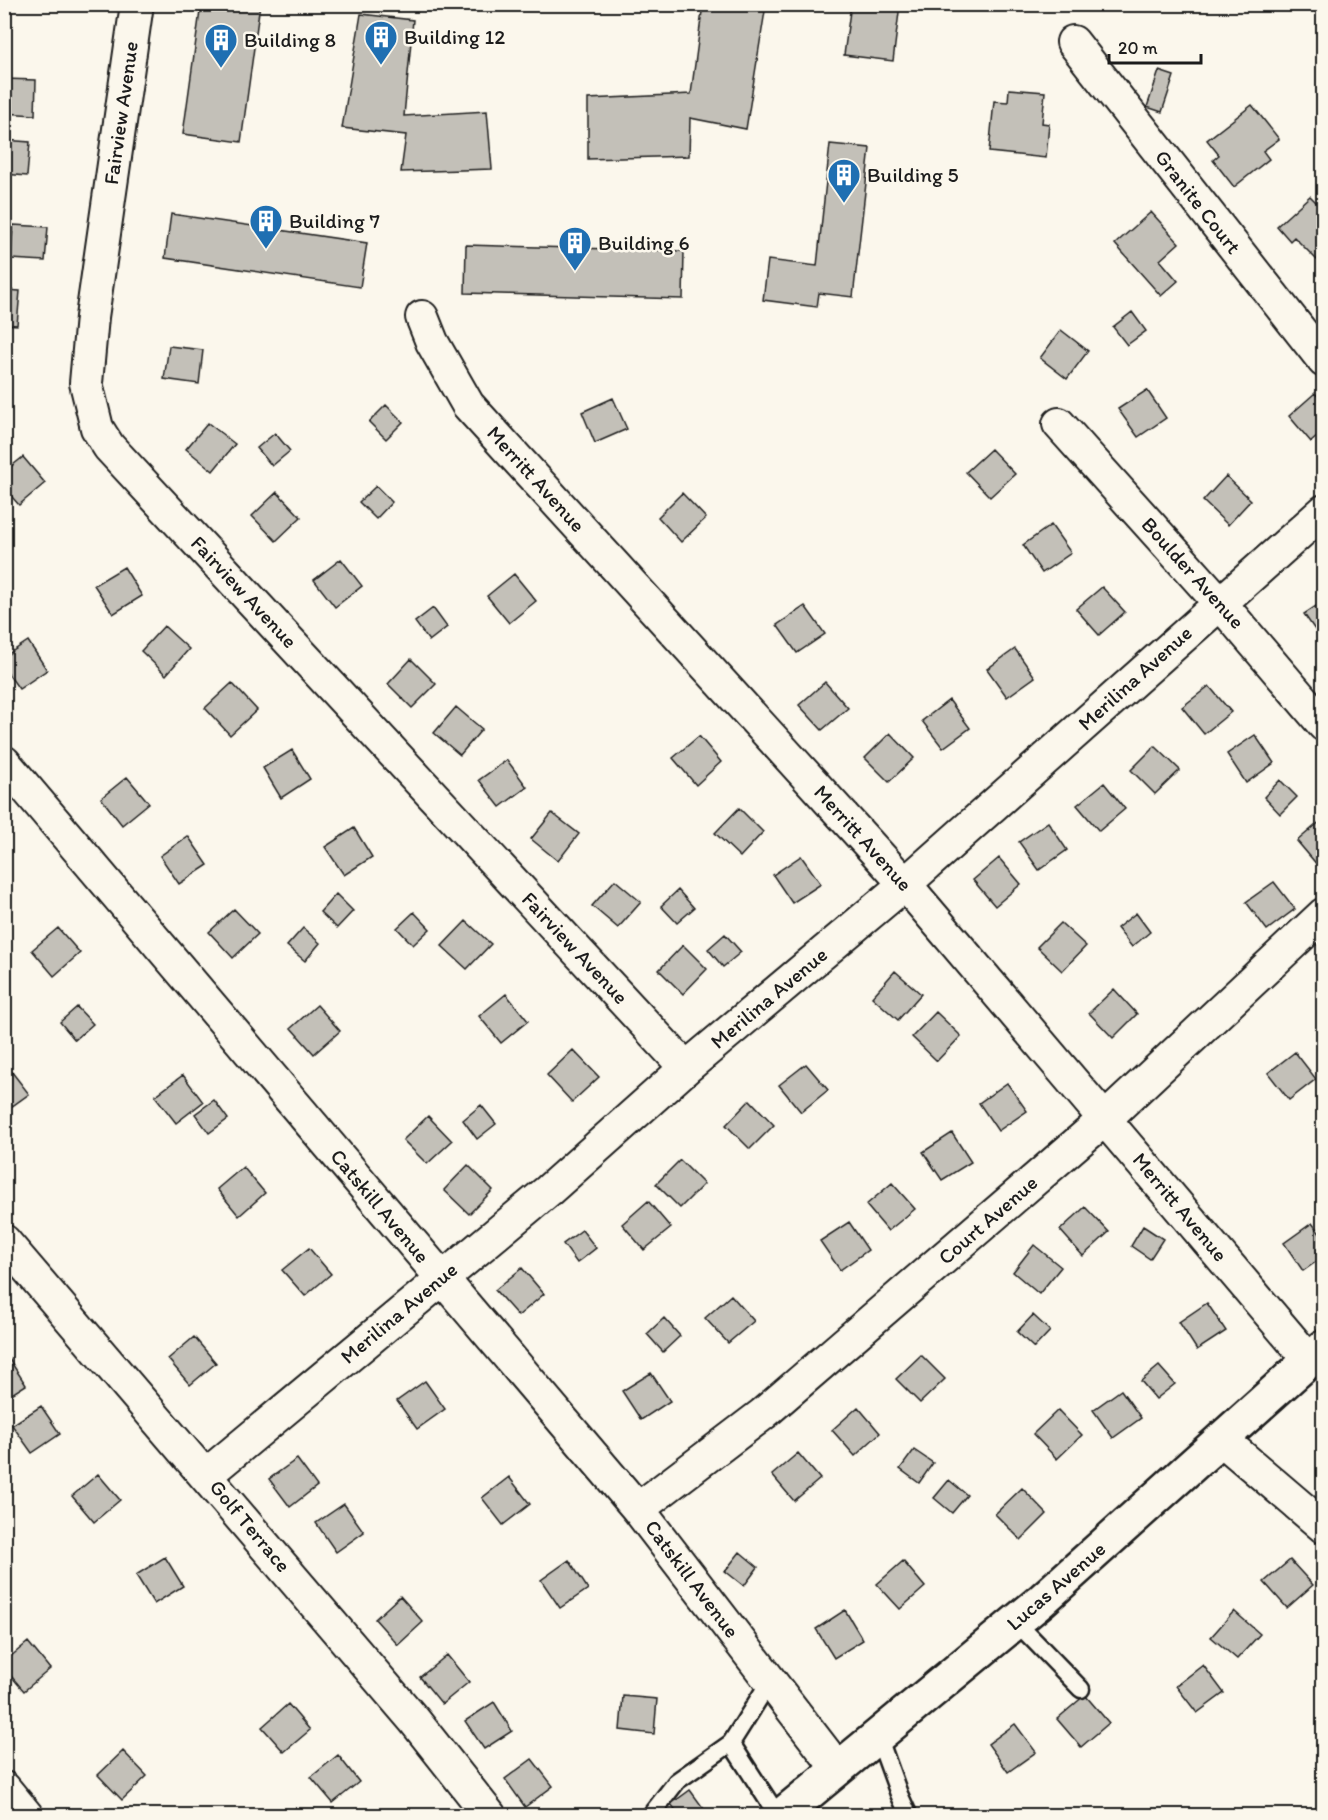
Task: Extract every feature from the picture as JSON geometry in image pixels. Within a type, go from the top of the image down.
[{"type":"street","name":"Fairview Avenue","points":[[137,4],[92,317],[86,383],[97,428],[110,447],[686,1068]]},
{"type":"street","name":"Granite Court","points":[[1073,42],[1323,361]]},
{"type":"street","name":"Merritt Avenue","points":[[422,317],[432,342],[468,405],[905,884],[1105,1119],[1316,1353]]},
{"type":"street","name":"Boulder Avenue","points":[[1059,424],[1220,603],[1323,725]]},
{"type":"street","name":"Merilina Avenue","points":[[206,1475],[440,1278],[549,1190],[686,1068],[905,884],[1323,511]]},
{"type":"street","name":"Catskill Avenue","points":[[4,762],[638,1509],[838,1769]]},
{"type":"street","name":"Court Avenue","points":[[638,1509],[763,1414],[1105,1119],[1323,914]]},
{"type":"street","name":"Golf Terrace","points":[[4,1241],[414,1720],[490,1815]]},
{"type":"street","name":"Lucas Avenue","points":[[780,1815],[1006,1630],[1316,1353]]},
{"type":"street","points":[[1221,1439],[1323,1527]]},
{"type":"street","points":[[4,1788],[27,1815]]},
{"type":"lane","points":[[1006,1630],[1081,1689]]},
{"type":"lane","points":[[650,1815],[677,1781],[731,1743],[770,1681]]},
{"type":"lane","points":[[878,1736],[898,1794],[909,1815]]},
{"type":"lane","points":[[731,1743],[780,1815]]},
{"type":"building","name":"Building 8","points":[[201,4],[260,4],[241,142],[183,134]]},
{"type":"building","points":[[703,4],[765,11],[746,129],[690,118],[689,156],[588,159],[588,99],[691,94]]},
{"type":"building","points":[[851,4],[900,4],[893,61],[844,55]]},
{"type":"building","name":"Building 12","points":[[361,14],[413,20],[404,116],[487,111],[492,169],[401,172],[406,135],[342,128]]},
{"type":"building","points":[[1159,71],[1174,76],[1162,112],[1147,107]]},
{"type":"building","points":[[4,79],[36,80],[35,115],[4,113]]},
{"type":"building","points":[[1009,89],[1045,92],[1042,123],[1049,124],[1046,158],[989,152],[994,101],[1008,102]]},
{"type":"building","points":[[1252,105],[1279,139],[1263,151],[1269,159],[1234,187],[1213,160],[1219,155],[1207,140]]},
{"type":"building","points":[[4,140],[30,142],[27,176],[4,174]]},
{"type":"building","name":"Building 5","points":[[830,144],[870,148],[853,297],[819,293],[817,307],[763,300],[768,260],[817,266]]},
{"type":"building","points":[[1310,196],[1324,210],[1324,254],[1317,260],[1294,237],[1290,241],[1277,226]]},
{"type":"building","points":[[1151,212],[1179,243],[1160,260],[1178,281],[1161,296],[1115,244]]},
{"type":"building","name":"Building 7","points":[[171,214],[367,243],[360,287],[165,258]]},
{"type":"building","points":[[13,225],[48,227],[45,261],[11,259]]},
{"type":"building","name":"Building 6","points":[[466,245],[684,251],[683,299],[465,293]]},
{"type":"building","points":[[4,290],[20,291],[17,325],[4,324]]},
{"type":"building","points":[[1132,312],[1146,331],[1127,345],[1113,327]]},
{"type":"building","points":[[1061,330],[1088,351],[1067,379],[1040,358]]},
{"type":"building","points":[[169,346],[203,350],[199,384],[164,379]]},
{"type":"building","points":[[4,366],[9,366],[10,400],[4,400]]},
{"type":"building","points":[[1147,390],[1166,418],[1138,437],[1118,409]]},
{"type":"building","points":[[1315,393],[1324,404],[1324,431],[1311,442],[1289,416]]},
{"type":"building","points":[[613,398],[627,429],[595,443],[582,412]]},
{"type":"building","points":[[386,405],[403,422],[386,439],[369,422]]},
{"type":"building","points":[[208,423],[235,444],[213,471],[186,449]]},
{"type":"building","points":[[275,433],[290,451],[272,466],[257,448]]},
{"type":"building","points":[[991,449],[1015,474],[990,497],[966,472]]},
{"type":"building","points":[[23,457],[45,483],[19,505],[4,488],[4,472]]},
{"type":"building","points":[[1226,476],[1251,500],[1228,525],[1203,501]]},
{"type":"building","points":[[376,486],[392,502],[376,519],[359,502]]},
{"type":"building","points":[[277,492],[301,517],[276,541],[252,516]]},
{"type":"building","points":[[682,493],[706,518],[681,542],[658,517]]},
{"type":"building","points":[[1051,525],[1071,553],[1042,573],[1023,545]]},
{"type":"building","points":[[341,559],[362,586],[335,607],[314,580]]},
{"type":"building","points":[[124,567],[142,596],[113,614],[94,585]]},
{"type":"building","points":[[514,574],[536,601],[509,623],[487,596]]},
{"type":"building","points":[[1102,587],[1125,612],[1099,635],[1076,609]]},
{"type":"building","points":[[1324,601],[1324,643],[1304,614]]},
{"type":"building","points":[[805,606],[825,634],[797,653],[777,625]]},
{"type":"building","points":[[433,608],[447,627],[429,641],[415,622]]},
{"type":"building","points":[[164,626],[189,649],[166,675],[141,651]]},
{"type":"building","points":[[28,641],[47,670],[19,689],[4,668],[4,657]]},
{"type":"building","points":[[1015,649],[1035,677],[1007,697],[987,669]]},
{"type":"building","points":[[411,659],[436,684],[412,708],[388,684]]},
{"type":"building","points":[[825,682],[848,708],[822,730],[799,705]]},
{"type":"building","points":[[232,683],[257,710],[230,735],[205,708]]},
{"type":"building","points":[[1209,686],[1231,712],[1204,734],[1182,707]]},
{"type":"building","points":[[949,700],[970,728],[943,748],[922,721]]},
{"type":"building","points":[[456,707],[482,729],[460,755],[434,733]]},
{"type":"building","points":[[890,733],[914,758],[889,782],[865,758]]},
{"type":"building","points":[[1255,735],[1274,763],[1246,783],[1227,754]]},
{"type":"building","points":[[699,736],[721,762],[696,785],[673,758]]},
{"type":"building","points":[[1155,746],[1180,770],[1155,794],[1131,770]]},
{"type":"building","points":[[292,750],[310,779],[281,798],[263,768]]},
{"type":"building","points":[[507,760],[527,787],[500,807],[479,780]]},
{"type":"building","points":[[127,777],[149,803],[122,825],[101,798]]},
{"type":"building","points":[[1280,780],[1297,797],[1280,814],[1264,797]]},
{"type":"building","points":[[1104,783],[1125,809],[1099,831],[1077,805]]},
{"type":"building","points":[[739,808],[763,832],[740,857],[715,833]]},
{"type":"building","points":[[552,813],[579,834],[558,861],[531,839]]},
{"type":"building","points":[[1323,819],[1324,864],[1319,867],[1297,841]]},
{"type":"building","points":[[1048,822],[1067,850],[1039,870],[1019,842]]},
{"type":"building","points":[[354,828],[372,857],[344,875],[325,847]]},
{"type":"building","points":[[188,836],[208,865],[179,884],[160,856]]},
{"type":"building","points":[[801,856],[821,884],[792,903],[773,875]]},
{"type":"building","points":[[999,858],[1021,884],[995,906],[973,880]]},
{"type":"building","points":[[615,880],[641,902],[618,928],[592,906]]},
{"type":"building","points":[[1274,882],[1295,909],[1267,930],[1246,902]]},
{"type":"building","points":[[678,890],[694,908],[677,923],[661,906]]},
{"type":"building","points":[[336,894],[353,911],[337,928],[320,912]]},
{"type":"building","points":[[234,909],[258,934],[233,958],[209,932]]},
{"type":"building","points":[[414,912],[430,929],[413,945],[397,928]]},
{"type":"building","points":[[1136,913],[1150,932],[1132,947],[1117,928]]},
{"type":"building","points":[[466,921],[491,944],[467,969],[442,946]]},
{"type":"building","points":[[1061,923],[1086,946],[1062,971],[1037,947]]},
{"type":"building","points":[[58,928],[80,953],[54,976],[32,950]]},
{"type":"building","points":[[303,928],[320,943],[305,961],[287,946]]},
{"type":"building","points":[[725,934],[741,952],[723,967],[708,949]]},
{"type":"building","points":[[683,945],[707,969],[683,994],[659,970]]},
{"type":"building","points":[[895,971],[921,994],[898,1020],[872,997]]},
{"type":"building","points":[[1114,989],[1137,1014],[1113,1038],[1089,1013]]},
{"type":"building","points":[[506,994],[528,1021],[501,1043],[479,1016]]},
{"type":"building","points":[[317,1005],[340,1031],[314,1054],[291,1028]]},
{"type":"building","points":[[77,1007],[93,1024],[75,1040],[60,1022]]},
{"type":"building","points":[[936,1012],[961,1036],[937,1061],[912,1037]]},
{"type":"building","points":[[573,1050],[599,1077],[572,1102],[547,1075]]},
{"type":"building","points":[[1295,1052],[1316,1079],[1289,1100],[1268,1073]]},
{"type":"building","points":[[806,1064],[828,1090],[801,1112],[779,1085]]},
{"type":"building","points":[[8,1067],[29,1094],[4,1112],[4,1069]]},
{"type":"building","points":[[183,1075],[203,1102],[176,1123],[155,1096]]},
{"type":"building","points":[[1007,1083],[1027,1111],[998,1131],[979,1103]]},
{"type":"building","points":[[214,1100],[228,1119],[209,1133],[195,1114]]},
{"type":"building","points":[[750,1100],[774,1125],[750,1149],[726,1125]]},
{"type":"building","points":[[481,1105],[496,1124],[477,1139],[463,1120]]},
{"type":"building","points":[[428,1116],[452,1141],[427,1164],[403,1140]]},
{"type":"building","points":[[952,1133],[971,1162],[942,1180],[923,1152]]},
{"type":"building","points":[[680,1160],[704,1184],[680,1208],[656,1184]]},
{"type":"building","points":[[468,1165],[493,1190],[469,1214],[444,1190]]},
{"type":"building","points":[[243,1167],[265,1193],[239,1216],[217,1189]]},
{"type":"building","points":[[892,1183],[915,1209],[888,1231],[866,1205]]},
{"type":"building","points":[[648,1201],[671,1228],[644,1250],[622,1224]]},
{"type":"building","points":[[1085,1207],[1109,1232],[1083,1256],[1060,1230]]},
{"type":"building","points":[[849,1222],[868,1250],[840,1270],[820,1241]]},
{"type":"building","points":[[1312,1223],[1324,1239],[1324,1256],[1303,1271],[1284,1243]]},
{"type":"building","points":[[1143,1226],[1163,1239],[1150,1259],[1131,1246]]},
{"type":"building","points":[[582,1230],[596,1248],[577,1263],[563,1244]]},
{"type":"building","points":[[1034,1245],[1061,1267],[1039,1294],[1013,1272]]},
{"type":"building","points":[[309,1248],[331,1274],[305,1296],[282,1270]]},
{"type":"building","points":[[522,1268],[544,1294],[518,1316],[495,1290]]},
{"type":"building","points":[[731,1295],[754,1321],[728,1343],[705,1318]]},
{"type":"building","points":[[1207,1303],[1226,1331],[1197,1350],[1179,1322]]},
{"type":"building","points":[[1033,1315],[1050,1331],[1034,1348],[1017,1332]]},
{"type":"building","points":[[664,1318],[680,1336],[663,1352],[647,1334]]},
{"type":"building","points":[[194,1337],[216,1363],[190,1385],[168,1359]]},
{"type":"building","points":[[921,1355],[945,1379],[920,1403],[896,1379]]},
{"type":"building","points":[[7,1356],[26,1385],[4,1399],[4,1358]]},
{"type":"building","points":[[1159,1366],[1175,1384],[1156,1399],[1141,1381]]},
{"type":"building","points":[[651,1373],[670,1401],[641,1420],[622,1391]]},
{"type":"building","points":[[425,1381],[445,1409],[417,1429],[397,1401]]},
{"type":"building","points":[[1121,1390],[1141,1418],[1113,1438],[1093,1410]]},
{"type":"building","points":[[41,1406],[60,1434],[32,1453],[12,1425]]},
{"type":"building","points":[[858,1407],[880,1433],[855,1456],[832,1430]]},
{"type":"building","points":[[1058,1410],[1082,1435],[1057,1459],[1033,1434]]},
{"type":"building","points":[[914,1450],[933,1463],[919,1483],[900,1469]]},
{"type":"building","points":[[798,1453],[820,1479],[794,1501],[772,1475]]},
{"type":"building","points":[[297,1459],[317,1486],[290,1507],[269,1479]]},
{"type":"building","points":[[98,1474],[120,1500],[94,1522],[72,1496]]},
{"type":"building","points":[[509,1477],[530,1504],[503,1525],[482,1498]]},
{"type":"building","points":[[949,1480],[967,1495],[952,1513],[934,1498]]},
{"type":"building","points":[[1022,1488],[1047,1514],[1021,1540],[995,1514]]},
{"type":"building","points":[[344,1504],[364,1532],[336,1552],[316,1523]]},
{"type":"building","points":[[740,1552],[758,1567],[744,1586],[725,1571]]},
{"type":"building","points":[[165,1557],[183,1586],[154,1604],[136,1575]]},
{"type":"building","points":[[569,1560],[588,1589],[560,1608],[541,1580]]},
{"type":"building","points":[[1290,1560],[1313,1585],[1287,1608],[1264,1582]]},
{"type":"building","points":[[903,1561],[925,1587],[900,1609],[877,1584]]},
{"type":"building","points":[[400,1596],[423,1622],[398,1645],[375,1619]]},
{"type":"building","points":[[845,1610],[863,1640],[834,1658],[816,1629]]},
{"type":"building","points":[[1234,1611],[1260,1634],[1237,1659],[1211,1637]]},
{"type":"building","points":[[28,1642],[50,1669],[24,1691],[4,1668],[4,1662]]},
{"type":"building","points":[[447,1655],[469,1682],[442,1704],[420,1677]]},
{"type":"building","points":[[1203,1665],[1224,1693],[1197,1713],[1176,1686]]},
{"type":"building","points":[[1085,1695],[1109,1723],[1081,1747],[1057,1719]]},
{"type":"building","points":[[623,1696],[657,1699],[654,1734],[620,1730]]},
{"type":"building","points":[[494,1702],[512,1731],[484,1749],[465,1721]]},
{"type":"building","points":[[288,1704],[310,1730],[284,1752],[262,1727]]},
{"type":"building","points":[[1015,1724],[1036,1752],[1008,1772],[988,1744]]},
{"type":"building","points":[[123,1751],[147,1776],[122,1800],[98,1775]]},
{"type":"building","points":[[338,1755],[359,1782],[333,1803],[311,1777]]},
{"type":"building","points":[[532,1759],[553,1786],[525,1807],[505,1779]]},
{"type":"building","points":[[690,1790],[704,1809],[695,1816],[680,1816],[671,1804]]},
{"type":"place","name":"Building 12","points":[[381,66]]},
{"type":"place","name":"Building 8","points":[[221,69]]},
{"type":"place","name":"Building 5","points":[[844,204]]},
{"type":"place","name":"Building 7","points":[[266,250]]},
{"type":"place","name":"Building 6","points":[[575,272]]}]
